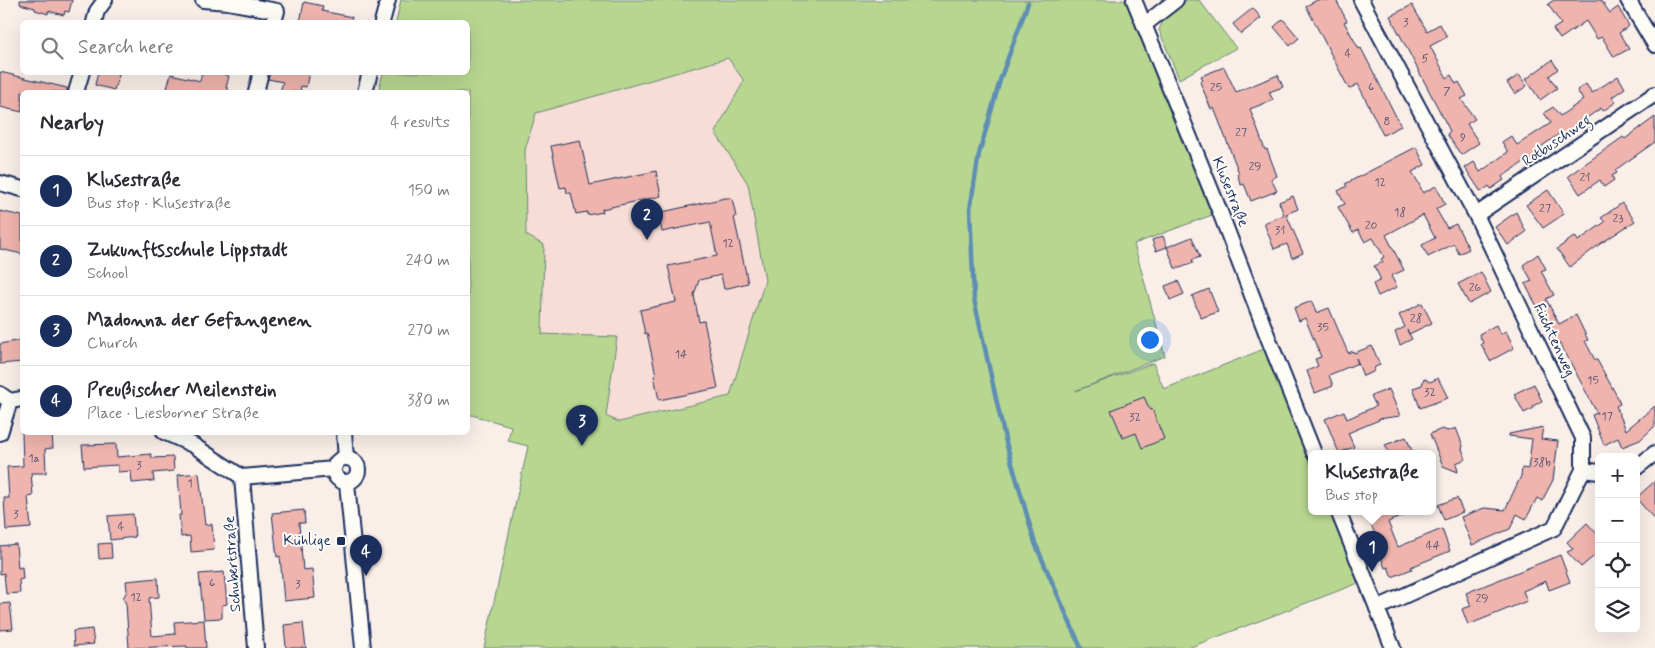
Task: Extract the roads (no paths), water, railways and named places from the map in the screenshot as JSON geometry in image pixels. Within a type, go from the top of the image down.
[{"type":"street","points":[[95,20],[97,11],[105,0]]},
{"type":"street","points":[[203,0],[228,2],[277,11],[275,20]]},
{"type":"street","points":[[383,20],[388,0]]},
{"type":"street","name":"Klusestraße","points":[[1134,0],[1220,212],[1313,450]]},
{"type":"street","points":[[1144,25],[1176,0]]},
{"type":"street","name":"Füchtenweg","points":[[1361,0],[1476,215],[1583,438],[1583,470],[1554,528],[1377,608]]},
{"type":"street","points":[[1628,0],[1655,45]]},
{"type":"street","points":[[77,90],[81,75]]},
{"type":"street","points":[[256,90],[260,75]]},
{"type":"street","points":[[365,90],[369,75]]},
{"type":"street","name":"Rotbuschweg","points":[[1476,215],[1655,94]]},
{"type":"street","points":[[0,183],[20,188]]},
{"type":"street","points":[[0,433],[11,398]]},
{"type":"street","points":[[171,435],[193,445],[242,477],[334,469]]},
{"type":"street","points":[[344,435],[346,458]]},
{"type":"street","points":[[1640,465],[1655,453]]},
{"type":"street","points":[[346,458],[356,464],[358,471],[354,480],[347,483],[337,479],[334,469],[337,462],[346,458]]},
{"type":"street","points":[[1583,470],[1595,472]]},
{"type":"street","name":"Schubertstraße","points":[[242,477],[256,648]]},
{"type":"street","points":[[347,483],[363,648]]},
{"type":"street","points":[[1340,515],[1393,648]]},
{"type":"waterway","points":[[1028,3],[1001,77],[979,154],[970,209],[974,299],[1005,439],[1035,543],[1081,648]]},
{"type":"place","name":"Zukunftsschule Lippstadt","points":[[647,240]]},
{"type":"place","name":"Madonna der Gefangenen","points":[[582,446]]},
{"type":"place","name":"Kühlige","points":[[341,541]]},
{"type":"place","name":"Klusestraße","points":[[1372,572]]},
{"type":"place","name":"Preußischer Meilenstein","points":[[366,576]]}]
